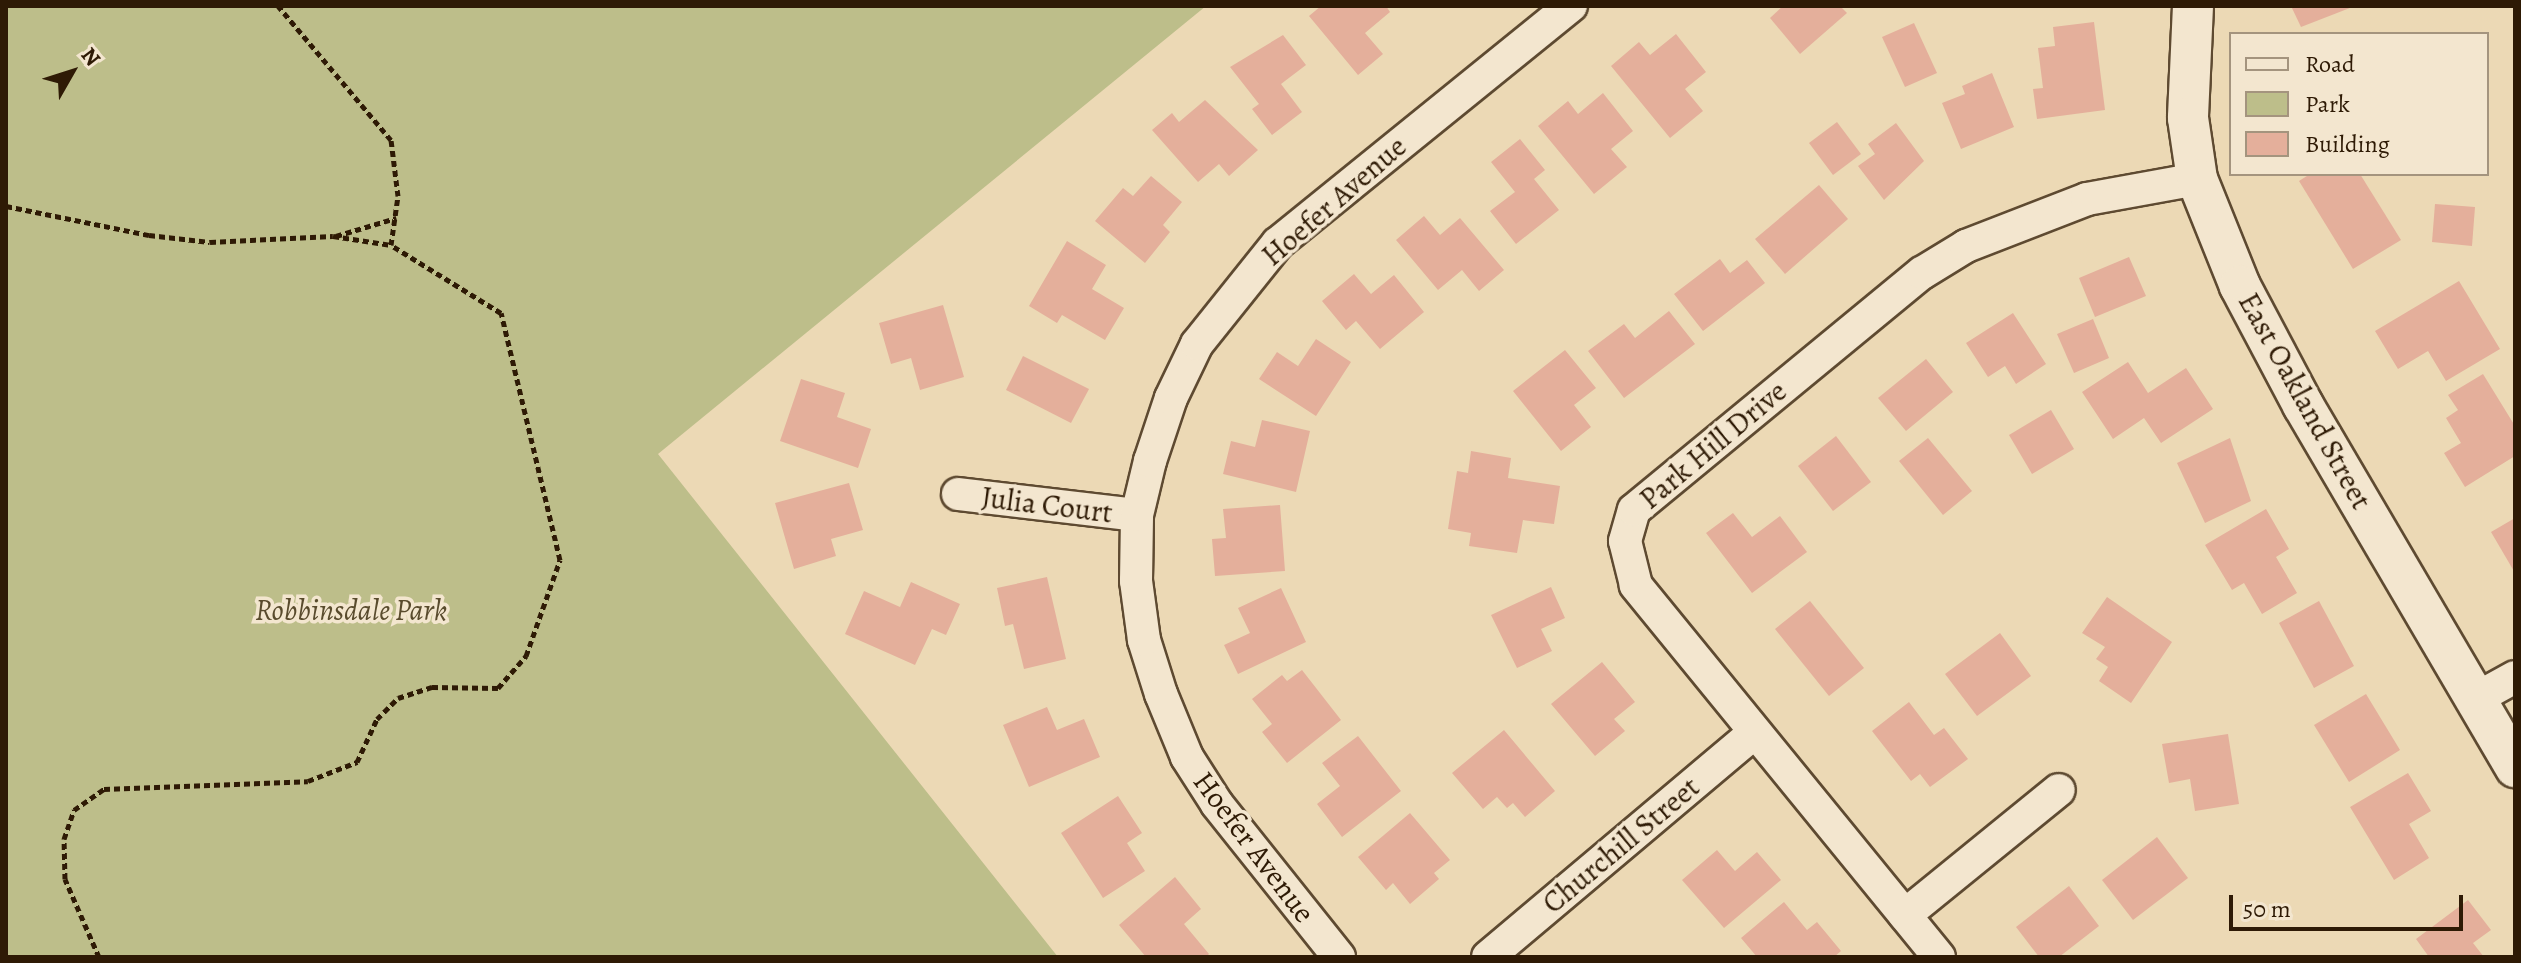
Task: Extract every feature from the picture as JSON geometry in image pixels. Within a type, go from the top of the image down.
[{"type":"street","name":"Hoefer Avenue","points":[[1339,957],[1217,804],[1187,757],[1144,640],[1136,581],[1137,515],[1171,398],[1197,344],[1234,293],[1278,243],[1571,6]]},
{"type":"street","name":"East Oakland Street","points":[[2193,6],[2188,118],[2197,179],[2240,286],[2303,405],[2515,767]]},
{"type":"street","name":"Park Hill Drive","points":[[1939,957],[1636,585],[1625,541],[1634,510],[1922,273],[1966,246],[2087,199],[2197,179]]},
{"type":"street","name":"Julia Court","points":[[958,494],[1137,515]]},
{"type":"street","points":[[2477,698],[2515,677]]},
{"type":"street","name":"Churchill Street","points":[[1488,957],[1754,733]]},
{"type":"street","points":[[1905,915],[2059,790]]},
{"type":"path","points":[[278,6],[391,140],[397,160],[396,218],[391,245]]},
{"type":"path","points":[[6,206],[149,235],[210,242],[333,236],[391,245],[501,313],[560,560],[526,656],[498,688],[432,687],[398,698],[377,719],[357,762],[308,781],[104,789],[74,810],[64,839],[65,879],[99,957]]},
{"type":"path","points":[[333,236],[396,218]]},
{"type":"green space","name":"Robbinsdale Park","points":[[6,6],[1206,6],[658,454],[1058,957],[6,957]]},
{"type":"building","points":[[1321,6],[1386,6],[1390,12],[1365,33],[1383,54],[1358,75],[1309,16]]},
{"type":"building","points":[[1783,6],[1840,6],[1847,13],[1800,54],[1770,18]]},
{"type":"building","points":[[2291,6],[2355,6],[2301,27]]},
{"type":"building","points":[[2094,22],[2105,110],[2037,119],[2033,89],[2043,88],[2038,48],[2055,46],[2053,27]]},
{"type":"building","points":[[1914,23],[1937,73],[1905,87],[1882,37]]},
{"type":"building","points":[[1676,34],[1706,72],[1685,89],[1703,111],[1670,138],[1611,66],[1639,42],[1650,55]]},
{"type":"building","points":[[1283,35],[1306,65],[1281,84],[1302,112],[1272,135],[1252,109],[1259,104],[1230,67]]},
{"type":"building","points":[[1992,73],[2014,127],[1961,149],[1942,103],[1965,94],[1962,86]]},
{"type":"building","points":[[1603,93],[1633,131],[1611,149],[1627,167],[1594,194],[1538,126],[1568,101],[1578,114]]},
{"type":"building","points":[[1205,100],[1258,150],[1229,176],[1219,164],[1198,182],[1152,130],[1172,113],[1179,122]]},
{"type":"building","points":[[1837,122],[1861,154],[1833,175],[1809,143]]},
{"type":"building","points":[[1896,123],[1924,161],[1884,200],[1858,166],[1875,154],[1868,144]]},
{"type":"building","points":[[1520,139],[1545,170],[1534,179],[1559,210],[1516,244],[1490,211],[1515,192],[1491,162]]},
{"type":"building","points":[[1151,176],[1182,202],[1163,225],[1170,232],[1145,263],[1095,221],[1123,188],[1133,196]]},
{"type":"building","points":[[2307,176],[2361,176],[2401,240],[2353,269],[2299,181]]},
{"type":"building","points":[[1819,185],[1848,219],[1785,274],[1755,239]]},
{"type":"building","points":[[2435,204],[2475,207],[2472,246],[2432,242]]},
{"type":"building","points":[[1424,216],[1440,235],[1460,218],[1504,270],[1479,291],[1462,270],[1438,290],[1396,240]]},
{"type":"building","points":[[1067,241],[1106,265],[1092,289],[1124,308],[1105,340],[1062,315],[1057,323],[1029,306]]},
{"type":"building","points":[[2129,257],[2146,296],[2095,317],[2079,278]]},
{"type":"building","points":[[1720,259],[1730,273],[1747,260],[1765,283],[1703,331],[1674,294]]},
{"type":"building","points":[[1354,274],[1371,294],[1394,275],[1424,312],[1380,349],[1356,321],[1346,330],[1322,301]]},
{"type":"building","points":[[2459,281],[2500,349],[2446,381],[2428,351],[2398,369],[2375,331]]},
{"type":"building","points":[[943,305],[964,377],[920,390],[911,358],[891,364],[879,323]]},
{"type":"building","points":[[1669,311],[1695,344],[1624,398],[1588,351],[1624,324],[1635,338]]},
{"type":"building","points":[[2013,313],[2046,364],[2016,384],[2005,366],[1988,377],[1966,343]]},
{"type":"building","points":[[2093,319],[2109,358],[2074,373],[2057,334]]},
{"type":"building","points":[[1316,339],[1351,362],[1316,416],[1259,379],[1277,352],[1298,366]]},
{"type":"building","points":[[1565,350],[1596,388],[1574,405],[1591,427],[1561,451],[1513,391]]},
{"type":"building","points":[[1023,356],[1089,389],[1071,423],[1006,390]]},
{"type":"building","points":[[1926,359],[1953,392],[1906,431],[1878,398]]},
{"type":"building","points":[[2128,362],[2148,393],[2186,368],[2213,409],[2161,443],[2144,418],[2113,439],[2082,392]]},
{"type":"building","points":[[2483,374],[2515,426],[2515,456],[2465,487],[2444,453],[2461,443],[2446,418],[2458,410],[2448,395]]},
{"type":"building","points":[[801,379],[845,393],[837,417],[871,429],[858,468],[780,441]]},
{"type":"building","points":[[2051,410],[2074,449],[2032,474],[2009,435]]},
{"type":"building","points":[[1262,420],[1310,431],[1296,492],[1223,474],[1231,441],[1255,447]]},
{"type":"building","points":[[1836,436],[1871,482],[1833,511],[1798,466]]},
{"type":"building","points":[[1928,438],[1972,491],[1943,515],[1899,461]]},
{"type":"building","points":[[2230,438],[2251,501],[2205,523],[2177,463]]},
{"type":"building","points":[[1471,451],[1511,458],[1508,478],[1560,486],[1554,524],[1523,520],[1517,553],[1469,546],[1471,533],[1448,529],[1457,471],[1468,473]]},
{"type":"building","points":[[849,483],[863,530],[831,539],[836,556],[794,569],[775,503]]},
{"type":"building","points":[[1280,505],[1285,571],[1215,576],[1212,539],[1226,538],[1223,509]]},
{"type":"building","points":[[2266,509],[2289,549],[2276,557],[2297,593],[2262,614],[2244,583],[2232,590],[2205,545]]},
{"type":"building","points":[[1733,513],[1752,537],[1780,516],[1807,552],[1752,593],[1706,533]]},
{"type":"building","points":[[2515,518],[2515,573],[2491,532]]},
{"type":"building","points":[[1047,577],[1066,659],[1024,669],[1013,624],[1005,626],[997,588]]},
{"type":"building","points":[[911,582],[960,604],[946,635],[932,629],[915,665],[845,634],[864,591],[900,607]]},
{"type":"building","points":[[1551,587],[1565,618],[1541,629],[1552,651],[1517,668],[1491,615]]},
{"type":"building","points":[[1281,588],[1306,642],[1238,674],[1224,645],[1250,633],[1238,608]]},
{"type":"building","points":[[2107,597],[2172,642],[2131,703],[2099,681],[2108,667],[2096,659],[2105,647],[2082,633]]},
{"type":"building","points":[[1810,601],[1864,668],[1829,696],[1775,629]]},
{"type":"building","points":[[2319,601],[2354,666],[2314,688],[2279,623]]},
{"type":"building","points":[[2000,633],[2031,676],[1977,716],[1945,674]]},
{"type":"building","points":[[1602,662],[1635,702],[1614,719],[1625,731],[1595,756],[1551,704]]},
{"type":"building","points":[[1302,670],[1341,720],[1287,763],[1262,732],[1272,724],[1252,699],[1282,675],[1287,681]]},
{"type":"building","points":[[2366,694],[2400,750],[2349,782],[2314,725]]},
{"type":"building","points":[[1909,702],[1934,735],[1944,728],[1968,759],[1930,787],[1920,774],[1911,781],[1872,731]]},
{"type":"building","points":[[1047,707],[1057,730],[1084,719],[1100,757],[1029,787],[1003,725]]},
{"type":"building","points":[[1504,730],[1555,791],[1525,817],[1513,803],[1507,808],[1497,797],[1483,809],[1452,773]]},
{"type":"building","points":[[2228,734],[2239,804],[2195,811],[2190,779],[2169,783],[2162,744]]},
{"type":"building","points":[[1358,736],[1401,791],[1342,837],[1317,804],[1340,786],[1322,763]]},
{"type":"building","points":[[2408,773],[2431,811],[2409,824],[2429,858],[2394,880],[2350,807]]},
{"type":"building","points":[[1118,796],[1142,833],[1127,843],[1145,871],[1103,898],[1061,833]]},
{"type":"building","points":[[1410,813],[1450,860],[1434,873],[1439,879],[1410,904],[1393,883],[1386,890],[1358,857]]},
{"type":"building","points":[[2157,837],[2188,878],[2133,920],[2102,880]]},
{"type":"building","points":[[1717,850],[1735,871],[1757,852],[1781,880],[1724,928],[1682,880]]},
{"type":"building","points":[[1175,877],[1201,909],[1184,924],[1209,954],[1206,957],[1146,957],[1119,925]]},
{"type":"building","points":[[2069,886],[2099,926],[2059,957],[2039,957],[2016,927]]},
{"type":"building","points":[[2468,900],[2491,930],[2473,943],[2484,957],[2429,957],[2416,939]]},
{"type":"building","points":[[1784,902],[1807,930],[1817,922],[1841,951],[1834,957],[1757,957],[1741,938]]}]
